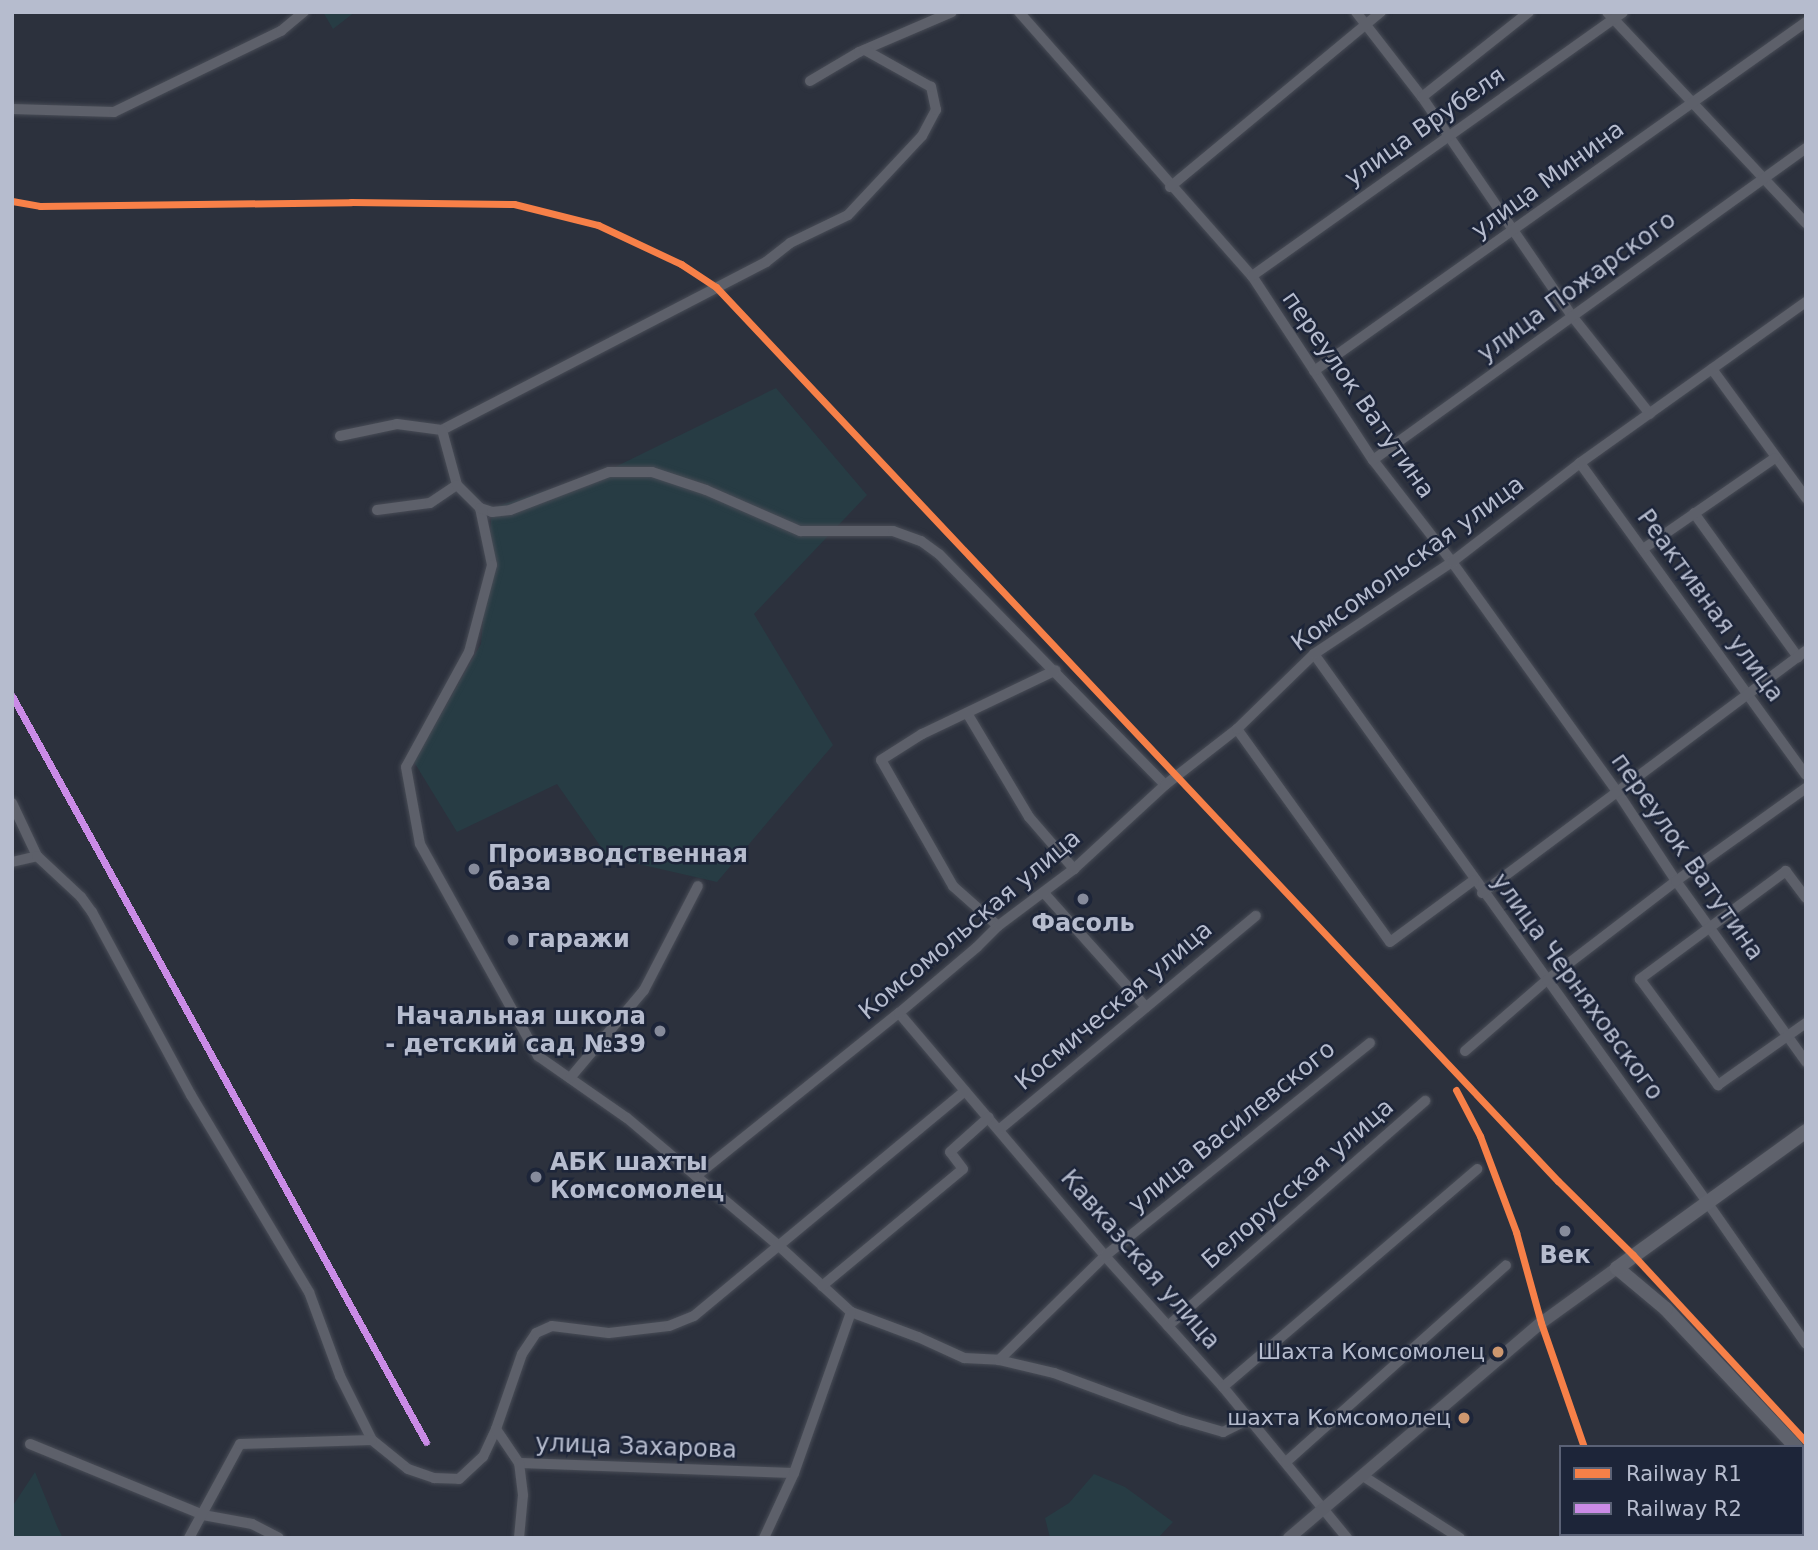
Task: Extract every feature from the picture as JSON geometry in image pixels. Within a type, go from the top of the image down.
[{"type":"main road","points":[[1794,1445],[1666,1309],[1617,1268],[1806,1131]]},
{"type":"street","points":[[12,109],[114,112],[281,31],[304,12]]},
{"type":"street","points":[[810,81],[865,50],[952,12]]},
{"type":"street","name":"переулок Ватутина","points":[[1019,12],[1170,187],[1252,276],[1373,460],[1452,562],[1806,1062]]},
{"type":"street","points":[[1356,12],[1422,97],[1515,229],[1572,316],[1650,414]]},
{"type":"street","points":[[1170,187],[1381,12]]},
{"type":"street","points":[[1422,97],[1529,12]]},
{"type":"street","name":"улица Врубеля","points":[[1252,276],[1448,137],[1610,16],[1623,12]]},
{"type":"street","points":[[1610,16],[1691,103],[1765,176],[1806,223]]},
{"type":"street","name":"улица Минина","points":[[1314,371],[1806,22]]},
{"type":"street","points":[[340,436],[397,424],[442,430],[766,262],[790,243],[848,215],[922,136],[936,110],[931,87],[865,50]]},
{"type":"street","name":"улица Пожарского","points":[[1373,460],[1806,149]]},
{"type":"street","name":"Комсомольская улица","points":[[696,1176],[899,1013],[998,926],[1074,869],[1165,785],[1237,729],[1314,654],[1452,562],[1580,463],[1806,302]]},
{"type":"street","points":[[1712,369],[1806,498]]},
{"type":"street","points":[[442,430],[457,485],[480,509],[492,565],[469,652],[405,767],[420,844],[538,1056],[628,1118],[779,1246],[851,1312],[918,1336],[964,1358],[999,1360],[1054,1373],[1182,1420],[1223,1432],[1250,1419]]},
{"type":"street","points":[[1643,549],[1775,458]]},
{"type":"street","name":"Реактивная улица","points":[[1580,463],[1806,775]]},
{"type":"street","points":[[480,509],[492,512],[510,510],[609,472],[652,472],[706,490],[800,531],[892,531],[921,541],[939,554],[1056,670],[1165,785]]},
{"type":"street","points":[[377,510],[430,503],[457,485]]},
{"type":"street","points":[[1482,893],[1802,654],[1694,513]]},
{"type":"street","name":"улица Черняховского","points":[[1314,654],[1806,1344]]},
{"type":"street","points":[[998,926],[953,886],[881,760],[922,734],[1056,670]]},
{"type":"street","points":[[967,713],[1029,817],[1074,869]]},
{"type":"street","points":[[1237,729],[1390,942],[1474,880]]},
{"type":"street","points":[[1465,1051],[1547,981],[1676,881],[1806,788]]},
{"type":"street","points":[[12,803],[37,856],[92,912],[191,1095],[309,1292],[340,1376],[372,1440],[408,1469],[434,1478],[459,1479],[483,1457],[496,1429],[522,1354],[536,1333],[552,1326],[609,1333],[669,1326],[694,1315],[965,1091]]},
{"type":"street","points":[[12,862],[37,856]]},
{"type":"street","points":[[1806,898],[1786,871],[1640,979],[1718,1085],[1806,1023]]},
{"type":"street","points":[[570,1078],[644,990],[698,886]]},
{"type":"street","points":[[1044,893],[1146,1007]]},
{"type":"street","name":"Космическая улица","points":[[1000,1129],[1256,916]]},
{"type":"street","name":"Кавказская улица","points":[[899,1013],[1105,1256],[1223,1387],[1347,1538]]},
{"type":"street","name":"улица Василевского","points":[[999,1360],[1105,1256],[1370,1043]]},
{"type":"street","name":"Белорусская улица","points":[[1168,1326],[1425,1101]]},
{"type":"street","points":[[822,1286],[963,1169],[950,1152],[989,1117]]},
{"type":"street","points":[[1223,1387],[1477,1168]]},
{"type":"street","points":[[1286,1462],[1506,1265]]},
{"type":"street","points":[[1289,1538],[1541,1323],[1617,1268]]},
{"type":"street","points":[[764,1538],[793,1473],[851,1312]]},
{"type":"street","name":"улица Захарова","points":[[496,1429],[519,1463],[793,1473]]},
{"type":"street","points":[[189,1538],[240,1444],[372,1440]]},
{"type":"street","points":[[30,1444],[203,1515],[252,1524],[279,1538]]},
{"type":"street","points":[[519,1463],[523,1495],[519,1538]]},
{"type":"street","points":[[1363,1476],[1460,1538]]},
{"type":"shaded area","points":[[323,12],[355,12],[333,29]]},
{"type":"shaded area","points":[[776,388],[867,495],[754,614],[833,745],[717,882],[608,857],[557,784],[457,832],[414,762],[481,644],[492,508],[611,469]]},
{"type":"shaded area","points":[[35,1472],[63,1538],[12,1538],[12,1507]]},
{"type":"shaded area","points":[[1094,1474],[1125,1487],[1173,1522],[1158,1538],[1050,1538],[1045,1518],[1069,1503]]},
{"type":"rail line","name":"R1","points":[[12,201],[40,206],[351,202],[514,204],[598,225],[681,264],[716,287],[1558,1181],[1633,1255],[1806,1442]]},
{"type":"rail line","name":"R2","points":[[12,696],[426,1442]]},
{"type":"rail line","name":"R1","points":[[1456,1090],[1480,1136],[1516,1232],[1541,1323],[1583,1445]]},
{"type":"place","name":"Производственная база","points":[[474,869]]},
{"type":"place","name":"Фасоль","points":[[1083,899]]},
{"type":"place","name":"гаражи","points":[[513,940]]},
{"type":"place","name":"Начальная школа - детский сад №39","points":[[660,1031]]},
{"type":"place","name":"АБК шахты Комсомолец","points":[[536,1177]]},
{"type":"place","name":"Век","points":[[1565,1231]]},
{"type":"place","name":"Шахта Комсомолец","points":[[1498,1352]]},
{"type":"place","name":"шахта Комсомолец","points":[[1464,1418]]}]
